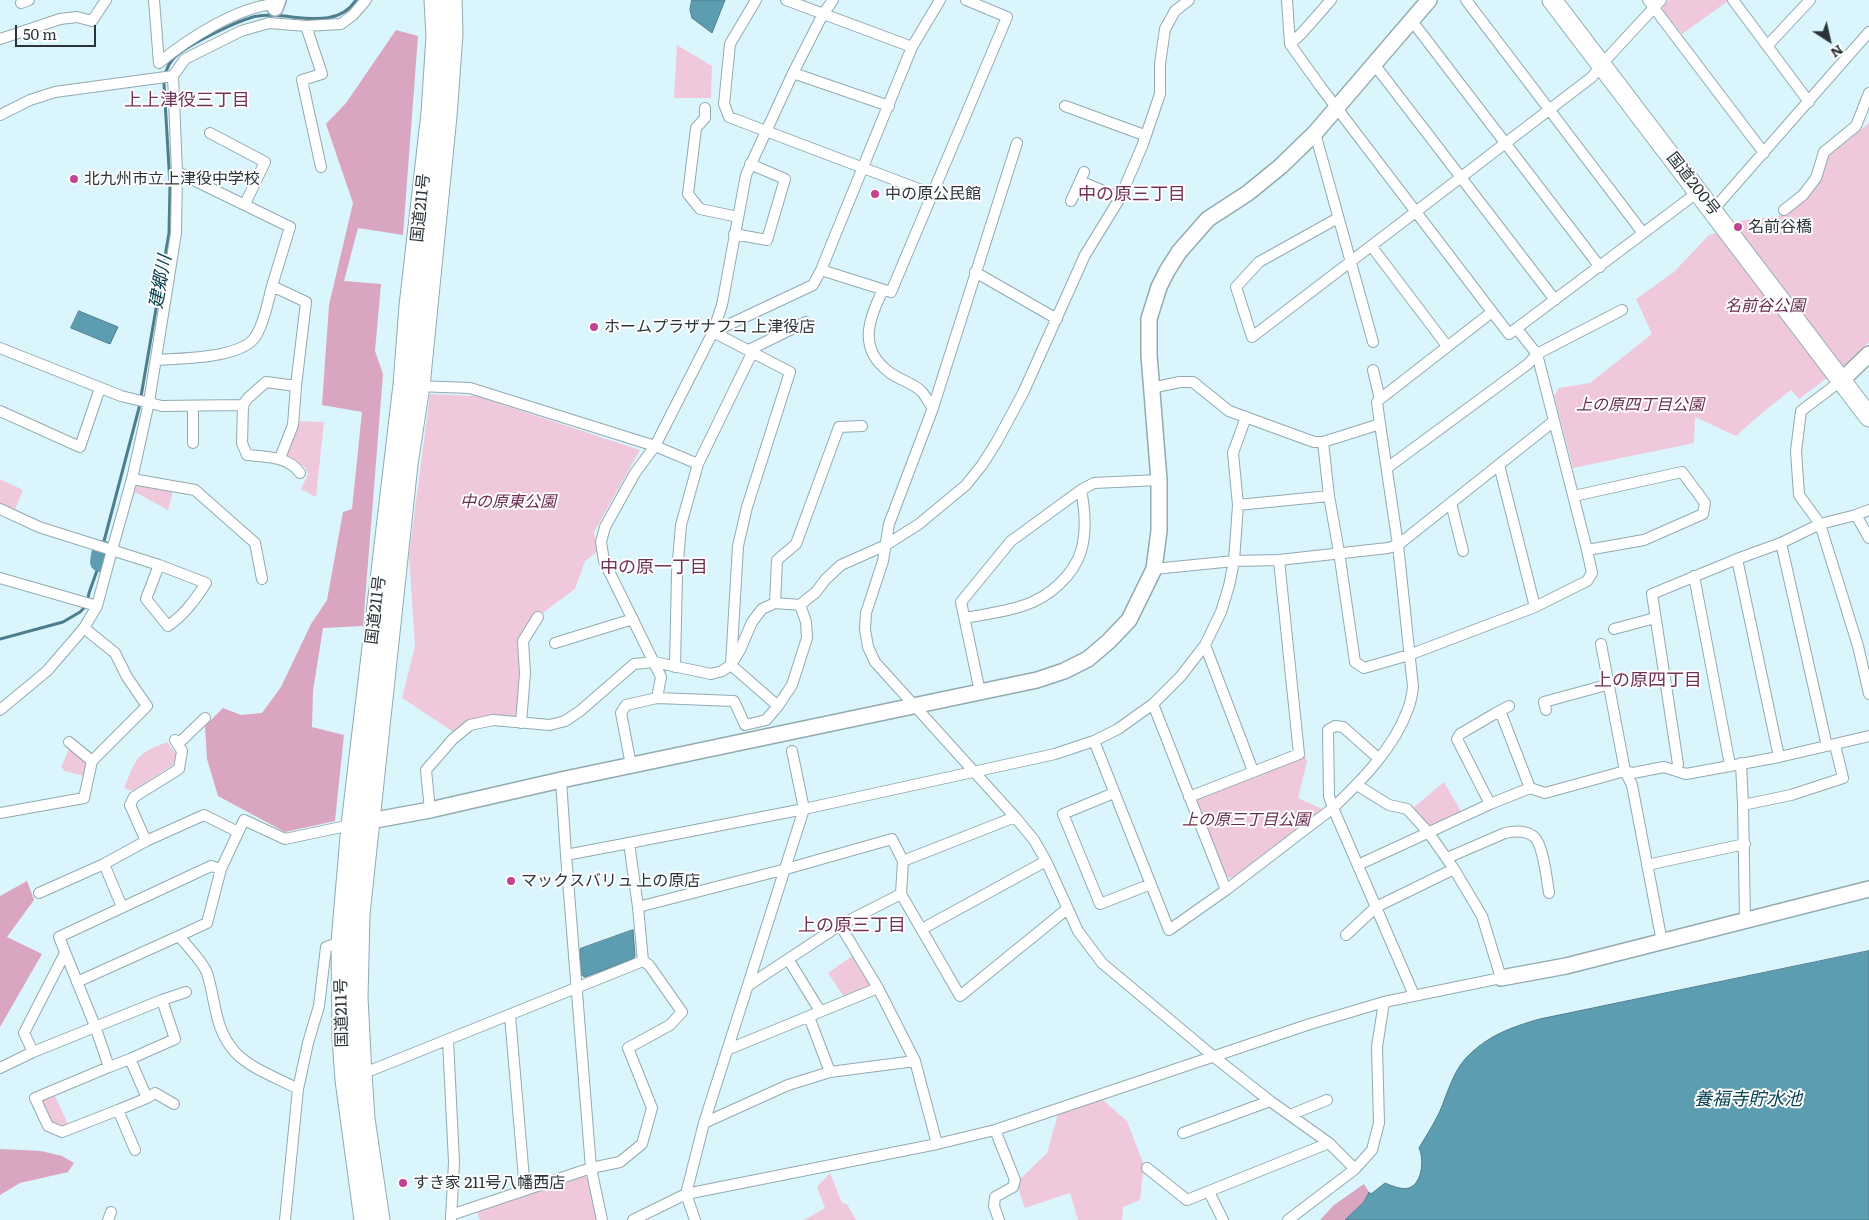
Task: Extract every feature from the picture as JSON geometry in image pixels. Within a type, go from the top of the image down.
[{"type":"highway","name":"国道211号","points":[[380,1220],[365,1119],[362,1074],[358,998],[360,914],[408,464],[412,386],[409,306],[431,112],[436,36],[434,0]]},
{"type":"highway","name":"国道211号","points":[[364,1220],[345,1080],[342,1038],[341,942],[351,825],[412,386],[447,116],[453,34],[452,0]]},
{"type":"highway","name":"国道200号","points":[[1552,0],[1869,416]]},
{"type":"street","points":[[0,38],[60,18],[77,17],[92,21],[106,0]]},
{"type":"street","points":[[154,0],[159,63],[176,48],[201,33],[246,11],[264,5],[306,26],[341,24],[353,15],[366,0]]},
{"type":"street","points":[[756,0],[730,44],[724,104],[729,117],[932,194]]},
{"type":"street","points":[[786,0],[912,48]]},
{"type":"street","points":[[657,698],[661,677],[604,561],[601,542],[605,527],[631,480],[655,446],[713,332],[722,305],[746,175],[793,73],[823,14],[833,0]]},
{"type":"street","points":[[713,332],[813,285],[821,270],[912,48],[940,0]]},
{"type":"street","points":[[821,270],[891,292],[1006,17],[966,0]]},
{"type":"street","points":[[430,810],[426,770],[453,739],[470,725],[493,720],[550,725],[565,721],[580,711],[634,664],[654,662],[711,674],[722,671],[731,665],[740,650],[752,622],[762,609],[775,603],[800,605],[816,592],[825,580],[841,566],[886,545],[919,524],[966,485],[996,443],[1023,393],[1085,255],[1120,198],[1143,144],[1144,136],[1160,94],[1160,64],[1165,29],[1175,11],[1189,0]]},
{"type":"street","points":[[1287,0],[1290,44],[1509,334],[1698,192]]},
{"type":"street","points":[[1290,44],[1302,34],[1331,0]]},
{"type":"street","points":[[77,982],[207,923],[221,869],[244,820],[285,839],[430,810],[560,780],[1037,680],[1064,671],[1088,659],[1129,620],[1154,569],[1159,532],[1159,480],[1151,388],[1149,319],[1159,287],[1179,252],[1208,219],[1261,182],[1315,133],[1429,0]]},
{"type":"street","points":[[1466,0],[1644,233]]},
{"type":"street","points":[[1338,218],[1259,262],[1236,287],[1252,338],[1592,77],[1651,4],[1661,0]]},
{"type":"street","points":[[1768,45],[1810,0]]},
{"type":"street","points":[[1735,1],[1809,102]]},
{"type":"street","points":[[1651,4],[1764,153]]},
{"type":"street","points":[[0,710],[47,671],[84,628],[96,606],[132,479],[156,360],[176,233],[177,172],[172,76],[184,59],[241,31],[274,11]]},
{"type":"street","points":[[1412,21],[1600,267]]},
{"type":"street","points":[[306,26],[322,74],[302,80],[321,166]]},
{"type":"street","points":[[1716,215],[1764,153],[1869,32]]},
{"type":"street","points":[[176,48],[184,59]]},
{"type":"street","points":[[1374,64],[1556,300]]},
{"type":"street","points":[[793,73],[889,106]]},
{"type":"street","points":[[0,115],[30,100],[56,92],[172,76]]},
{"type":"street","points":[[1784,210],[1803,195],[1816,178],[1824,152],[1856,126],[1869,93]]},
{"type":"street","points":[[1065,106],[1144,136]]},
{"type":"street","points":[[705,108],[705,118],[696,128],[688,194],[700,209],[738,217]]},
{"type":"street","points":[[1315,133],[1373,342]]},
{"type":"street","points":[[210,134],[265,162],[245,204]]},
{"type":"street","points":[[1017,143],[933,408],[889,524],[883,561],[866,613],[865,629],[868,647],[875,662],[1016,817],[1034,840],[1046,861],[1078,931],[1102,963],[1213,1056],[1270,1101],[1329,1143],[1355,1169]]},
{"type":"street","points":[[734,234],[767,240],[785,178],[750,164]]},
{"type":"street","points":[[156,360],[229,352],[244,347],[257,335],[290,227],[177,172]]},
{"type":"street","points":[[1071,201],[1082,176],[1120,198]]},
{"type":"street","points":[[1372,247],[1447,346]]},
{"type":"street","points":[[975,272],[1057,319]]},
{"type":"street","points":[[272,286],[306,302],[293,425],[280,458]]},
{"type":"street","points":[[883,290],[872,312],[869,344],[876,360],[890,373],[921,391],[933,408]]},
{"type":"street","points":[[1387,468],[1528,364],[1537,354],[1622,310]]},
{"type":"street","points":[[1094,741],[1169,930],[1226,890],[1333,808],[1357,785],[1398,730],[1409,708],[1414,687],[1398,545],[1377,402],[1492,312]]},
{"type":"street","points":[[675,667],[677,573],[681,525],[698,464],[750,352],[806,322]]},
{"type":"street","points":[[1323,442],[1329,496],[1355,662],[1364,668],[1409,655],[1535,607],[1587,581],[1592,573],[1588,550],[1537,354],[1517,329]]},
{"type":"street","points":[[713,332],[790,372],[747,508],[738,546],[731,665]]},
{"type":"street","points":[[0,348],[121,396],[162,406],[243,405]]},
{"type":"street","points":[[1869,354],[1838,375],[1801,411],[1796,451],[1799,495],[1820,524],[1858,646],[1869,694]]},
{"type":"street","points":[[1373,370],[1380,399]]},
{"type":"street","points":[[296,386],[266,382],[248,398],[243,405],[242,443],[247,455],[280,458],[295,466],[300,473]]},
{"type":"street","points":[[1151,388],[1180,382],[1193,382],[1229,411],[1314,442],[1323,442],[1380,424]]},
{"type":"street","points":[[412,386],[470,388],[655,446],[698,464]]},
{"type":"street","points":[[0,411],[80,447],[100,388]]},
{"type":"street","points":[[193,406],[193,444]]},
{"type":"street","points":[[566,855],[804,809],[975,773],[1055,754],[1094,741],[1118,729],[1153,704],[1181,676],[1205,645],[1221,612],[1234,562],[1238,504],[1233,453],[1246,417]]},
{"type":"street","points":[[1154,569],[1280,560],[1388,548],[1398,545],[1554,421]]},
{"type":"street","points":[[775,603],[777,560],[796,544],[839,427],[862,426]]},
{"type":"street","points":[[1499,465],[1535,607]]},
{"type":"street","points":[[1574,496],[1682,472],[1705,503],[1703,514],[1644,540],[1588,550]]},
{"type":"street","points":[[132,479],[195,490],[255,543],[262,579]]},
{"type":"street","points":[[980,692],[961,602],[1011,541],[1094,482],[1159,480]]},
{"type":"street","points":[[965,618],[1026,605],[1047,594],[1062,581],[1081,552],[1085,531],[1082,490]]},
{"type":"street","points":[[1238,504],[1329,496]]},
{"type":"street","points":[[1451,503],[1463,551]]},
{"type":"street","points":[[0,509],[39,527],[159,564],[206,583],[194,602],[180,617],[168,626],[146,599],[159,564]]},
{"type":"street","points":[[1676,770],[1678,764],[1652,594],[1781,543],[1820,524],[1869,510]]},
{"type":"street","points":[[1856,515],[1869,538]]},
{"type":"street","points":[[1743,805],[1791,795],[1843,778],[1831,745],[1781,543]]},
{"type":"street","points":[[1737,559],[1779,757]]},
{"type":"street","points":[[1189,797],[1299,754],[1280,560]]},
{"type":"street","points":[[1694,576],[1730,765]]},
{"type":"street","points":[[0,578],[96,606]]},
{"type":"street","points":[[632,766],[621,713],[626,704],[657,698],[734,701],[745,725],[766,720],[778,706],[792,684],[807,638],[806,622],[800,605]]},
{"type":"street","points":[[521,722],[525,673],[523,641],[538,617]]},
{"type":"street","points":[[1614,629],[1655,618]]},
{"type":"street","points":[[555,643],[633,619]]},
{"type":"street","points":[[0,813],[84,798],[92,761],[147,706],[127,677],[115,653],[84,628]]},
{"type":"street","points":[[1601,644],[1625,771],[1632,785],[1662,942]]},
{"type":"street","points":[[1205,645],[1253,771]]},
{"type":"street","points":[[731,665],[778,706]]},
{"type":"street","points":[[1544,702],[1610,684]]},
{"type":"street","points":[[1153,704],[1226,890]]},
{"type":"street","points":[[1490,804],[1457,739],[1460,734],[1510,706]]},
{"type":"street","points":[[1496,713],[1502,716],[1530,788]]},
{"type":"street","points":[[146,841],[130,804],[134,796],[179,769],[182,750],[177,742],[205,718]]},
{"type":"street","points":[[1378,758],[1343,727],[1334,726],[1328,730],[1329,796],[1414,995]]},
{"type":"street","points":[[1358,865],[1490,804],[1530,788],[1545,793],[1625,771],[1633,773],[1664,767],[1686,774],[1779,757],[1869,736]]},
{"type":"street","points":[[69,742],[92,761]]},
{"type":"street","points":[[695,1220],[686,1194],[704,1123],[804,809],[792,751]]},
{"type":"street","points":[[1741,763],[1745,844],[1745,920]]},
{"type":"street","points":[[560,780],[591,1168],[602,1220]]},
{"type":"street","points":[[1357,785],[1389,805],[1407,809],[1428,832],[1447,858],[1482,916],[1502,978]]},
{"type":"street","points":[[1114,793],[1063,814],[1100,904],[1151,884]]},
{"type":"street","points":[[39,893],[104,864],[146,841],[204,816],[238,832]]},
{"type":"street","points":[[903,861],[1016,817]]},
{"type":"street","points":[[1447,858],[1505,833],[1512,831],[1524,832],[1533,836],[1539,843],[1549,893]]},
{"type":"street","points":[[638,907],[786,870],[892,839],[903,861],[902,894],[960,996],[1067,909]]},
{"type":"street","points":[[629,843],[643,961]]},
{"type":"street","points":[[1647,865],[1745,844]]},
{"type":"street","points":[[922,929],[1046,861]]},
{"type":"street","points":[[104,864],[122,906]]},
{"type":"street","points":[[109,1067],[95,1026],[59,937],[211,866],[221,869]]},
{"type":"street","points":[[1346,935],[1376,907],[1454,869]]},
{"type":"street","points":[[633,1220],[686,1194],[937,1144],[995,1130],[1310,1024],[1384,1002],[1566,966],[1869,889]]},
{"type":"street","points":[[749,985],[840,925],[902,894]]},
{"type":"street","points":[[840,925],[878,988],[915,1061],[937,1144]]},
{"type":"street","points":[[179,936],[206,971],[214,1008],[225,1039],[237,1054],[253,1065],[298,1089]]},
{"type":"street","points":[[286,1220],[298,1089],[308,1043],[319,1006],[326,947],[341,942]]},
{"type":"street","points":[[33,1052],[24,1033],[65,953]]},
{"type":"street","points":[[788,958],[820,1012]]},
{"type":"street","points":[[448,1040],[454,1162],[451,1217],[591,1168],[620,1162],[642,1144],[652,1108],[628,1048],[670,1025],[682,1012],[649,965],[643,961]]},
{"type":"street","points":[[362,1074],[643,961]]},
{"type":"street","points":[[728,1049],[878,988]]},
{"type":"street","points":[[0,1068],[95,1026],[186,992]]},
{"type":"street","points":[[162,1000],[175,1040],[35,1098],[48,1126],[62,1132],[147,1098],[155,1093],[174,1104]]},
{"type":"street","points":[[1288,1220],[1355,1169],[1372,1150],[1379,1124],[1377,1047],[1384,1002]]},
{"type":"street","points":[[510,1016],[525,1190]]},
{"type":"street","points":[[809,1017],[830,1072]]},
{"type":"street","points":[[130,1059],[147,1098]]},
{"type":"street","points":[[704,1123],[788,1085],[830,1072],[915,1061]]},
{"type":"street","points":[[1290,1115],[1327,1100]]},
{"type":"street","points":[[1183,1133],[1270,1101]]},
{"type":"street","points":[[118,1110],[135,1150]]},
{"type":"street","points":[[995,1130],[1015,1180],[1013,1187],[995,1197],[994,1206],[999,1220]]},
{"type":"street","points":[[1147,1168],[1187,1200],[1329,1143]]},
{"type":"street","points":[[1209,1192],[1223,1220]]},
{"type":"green space","points":[[1669,0],[1728,1],[1682,34],[1663,10],[1663,6]]},
{"type":"green space","points":[[677,45],[712,66],[711,98],[674,98]]},
{"type":"green space","name":"名前谷公園","points":[[1869,122],[1869,342],[1851,360],[1799,399],[1791,390],[1736,436],[1695,417],[1694,443],[1573,468],[1554,396],[1559,388],[1590,383],[1652,334],[1636,299],[1674,272],[1708,236],[1743,220],[1777,217],[1805,198],[1827,157]]},
{"type":"green space","name":"中の原東公園","points":[[430,394],[476,396],[640,450],[594,532],[598,551],[585,561],[575,589],[537,617],[521,641],[523,673],[519,719],[455,733],[402,698],[415,646],[409,555]]},
{"type":"green space","points":[[300,421],[324,422],[316,497],[301,489],[308,474],[305,467],[284,456]]},
{"type":"green space","points":[[0,479],[23,490],[14,512],[0,505]]},
{"type":"green space","points":[[136,486],[173,491],[168,510],[135,492]]},
{"type":"green space","points":[[167,742],[176,754],[173,765],[132,791],[124,788],[138,758],[149,750]]},
{"type":"green space","points":[[70,747],[88,761],[84,776],[65,771],[61,767]]},
{"type":"green space","name":"上の原三丁目公園","points":[[1305,755],[1307,762],[1298,798],[1322,809],[1232,878],[1226,877],[1196,799]]},
{"type":"green space","points":[[1444,782],[1462,813],[1430,828],[1413,808]]},
{"type":"green space","points":[[852,956],[870,985],[844,997],[828,973]]},
{"type":"green space","points":[[54,1094],[68,1124],[60,1127],[50,1123],[39,1100]]},
{"type":"green space","points":[[1103,1100],[1127,1121],[1144,1165],[1140,1200],[1123,1207],[1122,1220],[1078,1220],[1070,1193],[1025,1208],[1018,1188],[1019,1180],[1047,1153],[1058,1114]]},
{"type":"green space","points":[[830,1173],[842,1203],[847,1204],[856,1220],[804,1220],[825,1208],[817,1187]]},
{"type":"green space","points":[[584,1174],[589,1181],[597,1220],[480,1220],[476,1210]]},
{"type":"shaded area","points":[[396,30],[418,36],[403,235],[358,228],[344,281],[381,284],[375,351],[383,374],[363,626],[323,628],[313,691],[312,727],[344,735],[335,821],[285,832],[218,796],[207,759],[205,726],[223,708],[241,715],[262,713],[281,687],[311,624],[327,600],[343,512],[352,509],[362,412],[322,405],[329,305],[353,203],[326,124],[346,103]]},
{"type":"shaded area","points":[[27,881],[34,900],[7,937],[42,954],[0,1027],[0,896]]},
{"type":"shaded area","points":[[0,1149],[41,1151],[62,1156],[74,1163],[68,1172],[20,1183],[0,1195]]},
{"type":"shaded area","points":[[1364,1184],[1369,1192],[1364,1202],[1345,1220],[1320,1220],[1334,1205]]},
{"type":"water","points":[[692,0],[725,0],[712,33],[692,18],[690,10]]},
{"type":"water","points":[[79,311],[118,327],[110,344],[71,328]]},
{"type":"water","points":[[633,930],[635,956],[633,959],[585,977],[581,975],[580,949]]},
{"type":"water","name":"養福寺貯水池","points":[[1869,951],[1869,1220],[1345,1220],[1364,1202],[1369,1192],[1371,1194],[1385,1183],[1406,1188],[1414,1185],[1420,1176],[1422,1164],[1419,1148],[1438,1116],[1457,1070],[1474,1050],[1500,1033],[1540,1019]]},
{"type":"waterway","name":"建郷川","points":[[103,545],[139,408],[169,233],[170,185],[164,84],[167,68],[173,59],[188,48],[227,27],[250,18],[270,15],[311,18],[336,16],[347,10],[356,0]]},
{"type":"waterway","name":"建郷川","points":[[100,562],[102,550]]},
{"type":"waterway","name":"建郷川","points":[[0,639],[63,622],[80,612],[87,605],[89,593],[100,562]]},
{"type":"place","name":"北九州市立上津役中学校","points":[[74,179]]},
{"type":"place","name":"中の原公民館","points":[[875,194]]},
{"type":"place","name":"名前谷橋","points":[[1738,227]]},
{"type":"place","name":"ホームプラザナフコ 上津役店","points":[[594,327]]},
{"type":"place","name":"マックスバリュ 上の原店","points":[[511,881]]},
{"type":"place","name":"すき家 211号八幡西店","points":[[403,1183]]},
{"type":"district","name":"上上津役三丁目","points":[[187,101]]},
{"type":"district","name":"中の原三丁目","points":[[1132,195]]},
{"type":"district","name":"中の原一丁目","points":[[654,568]]},
{"type":"district","name":"上の原四丁目","points":[[1648,681]]},
{"type":"district","name":"上の原三丁目","points":[[852,926]]},
{"type":"park label","name":"上の原四丁目公園","points":[[1640,405]]}]
